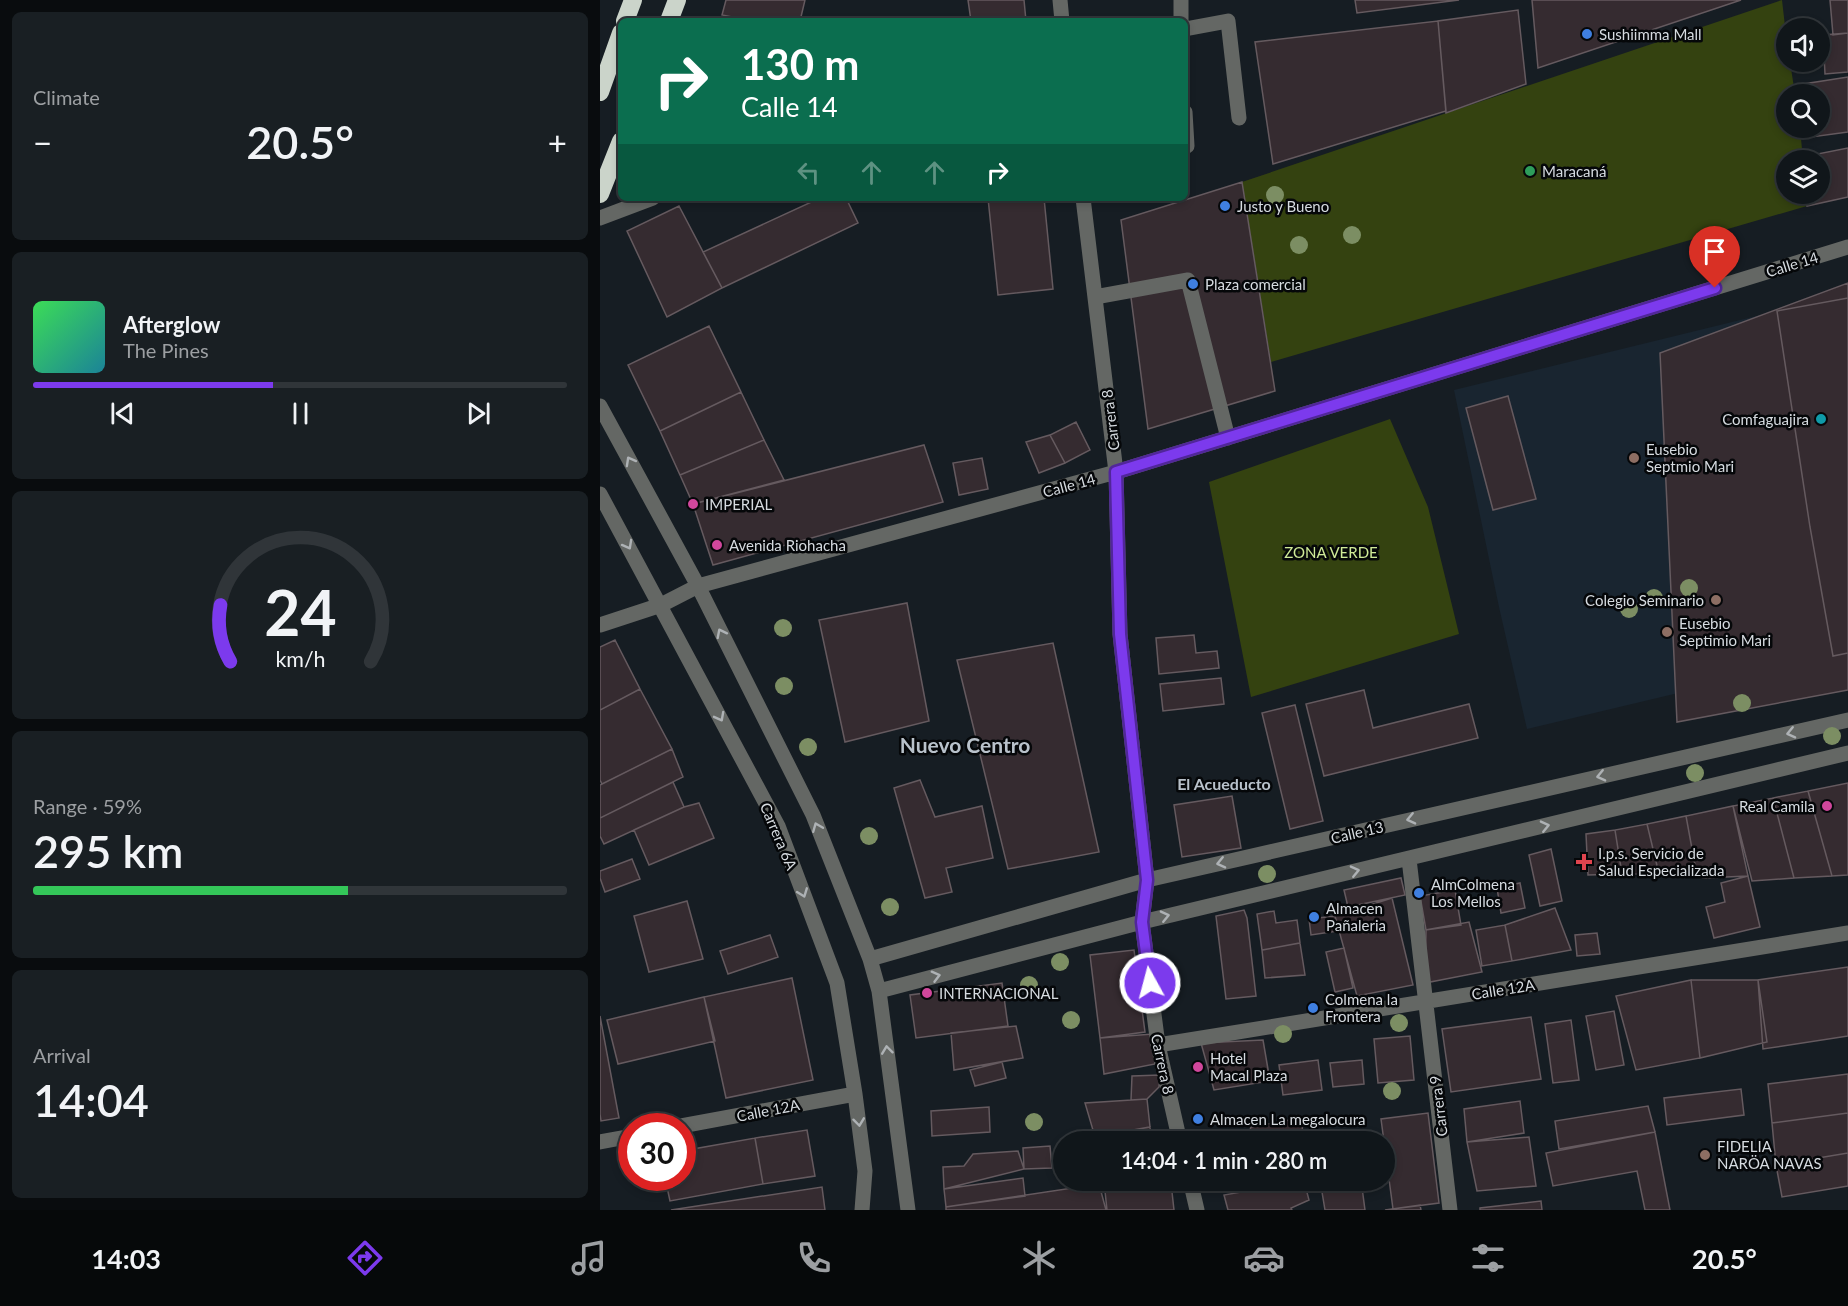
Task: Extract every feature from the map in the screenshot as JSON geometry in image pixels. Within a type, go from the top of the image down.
[{"type":"highway","points":[[627,18],[633,0]]},
{"type":"highway","points":[[670,18],[677,0]]},
{"type":"highway","points":[[600,92],[618,41]]},
{"type":"highway","points":[[600,194],[618,149]]},
{"type":"street","points":[[1060,0],[1062,18]]},
{"type":"street","points":[[1181,0],[1181,18]]},
{"type":"street","points":[[1188,28],[1228,21],[1239,118]]},
{"type":"street","points":[[600,218],[645,201]]},
{"type":"street","name":"Carrera 8","points":[[1083,201],[1116,472],[1120,634],[1147,880],[1142,922],[1158,1045],[1178,1131]]},
{"type":"street","name":"Calle 14","points":[[600,625],[661,605],[698,586],[1116,472],[1848,247]]},
{"type":"street","points":[[1095,297],[1188,280],[1228,438]]},
{"type":"street","points":[[600,406],[698,586],[813,815],[870,959],[879,990],[908,1210]]},
{"type":"street","name":"Carrera 6A","points":[[600,494],[778,826],[837,983],[865,1171],[862,1210]]},
{"type":"street","name":"Calle 13","points":[[870,959],[1147,880],[1848,720]]},
{"type":"street","points":[[879,990],[1142,922],[1848,753]]},
{"type":"street","name":"Carrera 9","points":[[1408,859],[1450,1210]]},
{"type":"street","name":"Calle 12A","points":[[1158,1045],[1848,933]]},
{"type":"street","name":"Calle 12A","points":[[696,1123],[855,1094]]},
{"type":"street","points":[[600,1142],[618,1139]]},
{"type":"street","points":[[1193,1191],[1197,1210]]},
{"type":"shaded area","name":"Eusebio Septmio Mari","points":[[1777,311],[1833,656],[1527,729],[1454,390]]},
{"type":"green space","name":"Maracaná","points":[[1782,0],[1784,18],[1776,18],[1776,72],[1792,72],[1793,84],[1776,84],[1776,138],[1801,138],[1802,150],[1776,150],[1776,204],[1807,204],[1807,206],[1271,362],[1242,182]]},
{"type":"green space","name":"ZONA VERDE","points":[[1390,419],[1428,507],[1459,634],[1251,697],[1209,482]]},
{"type":"building","points":[[726,0],[805,0],[801,18],[738,18],[722,15]]},
{"type":"building","points":[[968,0],[1024,0],[1026,18],[971,18]]},
{"type":"building","points":[[1355,0],[1459,0],[1357,13]]},
{"type":"building","name":"Sushiimma Mall","points":[[1532,0],[1741,0],[1538,68]]},
{"type":"building","points":[[1830,0],[1848,0],[1848,33],[1833,35]]},
{"type":"building","points":[[1518,10],[1526,84],[1446,113],[1438,21]]},
{"type":"building","points":[[1438,21],[1446,111],[1273,164],[1255,42]]},
{"type":"building","points":[[1848,33],[1848,72],[1825,74],[1825,72],[1830,72],[1830,34]]},
{"type":"building","points":[[1848,77],[1848,132],[1830,134],[1830,84],[1803,84]]},
{"type":"building","points":[[1848,148],[1848,197],[1830,201],[1830,152]]},
{"type":"building","name":"Plaza comercial","points":[[1242,182],[1275,391],[1148,429],[1121,220],[1188,201],[1188,199]]},
{"type":"building","points":[[814,201],[847,201],[858,223],[722,288],[703,252]]},
{"type":"building","points":[[988,201],[1044,201],[1053,289],[998,295]]},
{"type":"building","points":[[679,206],[722,288],[667,317],[627,231]]},
{"type":"building","points":[[1848,283],[1848,690],[1677,722],[1660,353]]},
{"type":"building","name":"Comfaguajira","points":[[1848,298],[1848,653],[1833,656],[1810,527],[1777,311]]},
{"type":"building","points":[[709,326],[741,392],[660,431],[628,365]]},
{"type":"building","points":[[741,392],[764,440],[680,475],[660,431]]},
{"type":"building","points":[[1508,396],[1536,499],[1493,510],[1466,408]]},
{"type":"building","points":[[1076,422],[1090,450],[1065,463],[1050,435]]},
{"type":"building","points":[[1050,435],[1065,463],[1039,473],[1026,442]]},
{"type":"building","points":[[764,440],[784,480],[693,504],[680,475]]},
{"type":"building","points":[[924,445],[943,502],[713,565],[693,504]]},
{"type":"building","points":[[982,458],[988,489],[959,495],[953,463]]},
{"type":"building","points":[[907,603],[929,721],[845,742],[819,620]]},
{"type":"building","points":[[1194,635],[1196,653],[1217,651],[1219,668],[1159,674],[1156,638]]},
{"type":"building","points":[[615,640],[640,689],[600,710],[600,647]]},
{"type":"building","points":[[1053,643],[1099,852],[1008,869],[957,660]]},
{"type":"building","points":[[1221,678],[1224,704],[1163,711],[1160,684]]},
{"type":"building","points":[[640,689],[672,749],[602,784],[600,780],[600,710]]},
{"type":"building","points":[[1364,690],[1373,728],[1469,704],[1478,738],[1324,776],[1306,704]]},
{"type":"building","points":[[1295,705],[1323,821],[1290,829],[1262,713]]},
{"type":"building","points":[[672,749],[683,777],[600,818],[600,785]]},
{"type":"building","points":[[920,780],[935,817],[982,806],[993,858],[946,868],[952,892],[925,898],[894,788]]},
{"type":"building","points":[[673,782],[684,807],[604,844],[600,836],[600,818]]},
{"type":"building","points":[[1848,783],[1848,875],[1832,876],[1808,791]]},
{"type":"building","points":[[1808,791],[1832,876],[1794,878],[1773,798]]},
{"type":"building","points":[[1232,796],[1241,848],[1182,857],[1174,805]]},
{"type":"building","points":[[1773,798],[1794,878],[1752,881],[1733,806]]},
{"type":"building","points":[[699,803],[714,838],[649,865],[634,830],[684,807]]},
{"type":"building","points":[[1733,806],[1748,876],[1704,878],[1697,876],[1686,816]]},
{"type":"building","points":[[1686,816],[1697,876],[1659,874],[1647,824]]},
{"type":"building","points":[[1647,824],[1659,874],[1622,874],[1615,830]]},
{"type":"building","points":[[1615,830],[1622,874],[1588,875],[1586,834]]},
{"type":"building","points":[[1551,849],[1562,901],[1540,906],[1529,855]]},
{"type":"building","points":[[632,859],[640,879],[605,892],[600,871]]},
{"type":"building","points":[[1748,876],[1760,927],[1714,938],[1706,907],[1725,902],[1721,883]]},
{"type":"building","points":[[1401,878],[1405,895],[1348,907],[1344,890]]},
{"type":"building","points":[[1520,883],[1525,908],[1501,913],[1497,888]]},
{"type":"building","points":[[1455,890],[1461,925],[1426,930],[1420,896]]},
{"type":"building","points":[[1392,898],[1413,985],[1357,996],[1335,916]]},
{"type":"building","points":[[687,901],[703,959],[649,972],[634,916]]},
{"type":"building","points":[[1555,908],[1571,950],[1512,961],[1505,925]]},
{"type":"building","points":[[1244,910],[1247,918],[1256,996],[1226,999],[1216,916]]},
{"type":"building","points":[[1274,911],[1276,923],[1297,920],[1300,943],[1262,950],[1257,914]]},
{"type":"building","points":[[1335,916],[1337,931],[1311,935],[1309,919]]},
{"type":"building","points":[[1469,922],[1482,972],[1425,983],[1426,930]]},
{"type":"building","points":[[1505,925],[1512,961],[1482,966],[1476,930]]},
{"type":"building","points":[[1597,933],[1600,954],[1577,956],[1575,935]]},
{"type":"building","points":[[770,935],[778,957],[728,974],[720,951]]},
{"type":"building","points":[[1300,943],[1305,975],[1265,978],[1262,950]]},
{"type":"building","points":[[1344,948],[1353,988],[1335,992],[1326,952]]},
{"type":"building","points":[[1134,950],[1145,1032],[1100,1038],[1090,955]]},
{"type":"building","points":[[1848,967],[1848,1036],[1763,1049],[1758,980]]},
{"type":"building","points":[[792,978],[813,1080],[726,1098],[704,997]]},
{"type":"building","points":[[1691,980],[1700,1058],[1636,1070],[1616,996]]},
{"type":"building","points":[[1691,980],[1758,980],[1767,1042],[1700,1058]]},
{"type":"building","points":[[1002,983],[1008,1026],[916,1038],[910,995]]},
{"type":"building","points":[[704,997],[715,1041],[618,1064],[607,1020]]},
{"type":"building","points":[[1614,1011],[1624,1065],[1596,1070],[1586,1016]]},
{"type":"building","points":[[600,1016],[618,1118],[601,1121]]},
{"type":"building","points":[[1531,1017],[1541,1079],[1451,1092],[1442,1029]]},
{"type":"building","points":[[1571,1020],[1579,1080],[1553,1083],[1545,1024]]},
{"type":"building","points":[[1016,1026],[1023,1058],[954,1070],[951,1033]]},
{"type":"building","points":[[1153,1034],[1155,1064],[1104,1074],[1100,1038]]},
{"type":"building","points":[[1410,1036],[1414,1080],[1378,1083],[1374,1039]]},
{"type":"building","points":[[1263,1040],[1270,1081],[1214,1090],[1201,1043]]},
{"type":"building","points":[[1318,1060],[1322,1090],[1283,1095],[1279,1065]]},
{"type":"building","points":[[1362,1060],[1364,1084],[1333,1087],[1330,1063]]},
{"type":"building","points":[[1002,1062],[1006,1078],[975,1086],[970,1070]]},
{"type":"building","points":[[1848,1074],[1848,1113],[1772,1123],[1768,1084]]},
{"type":"building","points":[[1160,1075],[1159,1087],[1147,1099],[1131,1100],[1132,1076]]},
{"type":"building","points":[[1741,1089],[1744,1115],[1667,1125],[1664,1098]]},
{"type":"building","points":[[1147,1099],[1150,1127],[1128,1131],[1093,1131],[1085,1103]]},
{"type":"building","points":[[1520,1101],[1524,1133],[1467,1142],[1464,1109]]},
{"type":"building","points":[[1648,1106],[1655,1132],[1559,1149],[1555,1121]]},
{"type":"building","points":[[989,1107],[990,1132],[932,1136],[931,1111]]},
{"type":"building","points":[[1428,1113],[1439,1203],[1393,1209],[1391,1191],[1395,1191],[1395,1131],[1383,1131],[1381,1119]]},
{"type":"building","points":[[1848,1113],[1848,1153],[1776,1165],[1772,1123]]},
{"type":"building","points":[[1301,1118],[1303,1131],[1250,1131],[1251,1127]]},
{"type":"building","points":[[1150,1127],[1150,1131],[1128,1131]]},
{"type":"building","points":[[807,1130],[815,1176],[763,1184],[755,1138]]},
{"type":"building","points":[[1655,1132],[1670,1210],[1645,1210],[1637,1171],[1553,1186],[1546,1153]]},
{"type":"building","points":[[1529,1137],[1536,1186],[1477,1191],[1467,1142]]},
{"type":"building","points":[[755,1138],[763,1184],[670,1201],[668,1191],[696,1191],[696,1149]]},
{"type":"building","points":[[1050,1146],[1052,1168],[1024,1169],[1023,1148]]},
{"type":"building","points":[[1018,1151],[1024,1169],[944,1189],[943,1167],[964,1166],[973,1154]]},
{"type":"building","points":[[1848,1153],[1848,1186],[1782,1197],[1776,1165]]},
{"type":"building","points":[[1023,1178],[1025,1196],[946,1207],[944,1189]]},
{"type":"building","points":[[822,1187],[825,1210],[671,1210]]},
{"type":"building","points":[[1053,1191],[1101,1191],[1106,1210],[946,1210],[946,1207]]},
{"type":"building","points":[[1105,1191],[1172,1191],[1174,1210],[1107,1210]]},
{"type":"building","points":[[1247,1191],[1307,1191],[1309,1200],[1291,1208],[1292,1210],[1228,1210],[1224,1195]]},
{"type":"building","points":[[1322,1191],[1362,1191],[1365,1210],[1325,1210]]},
{"type":"building","points":[[1541,1201],[1542,1210],[1480,1210],[1480,1208]]},
{"type":"building","points":[[1420,1205],[1421,1210],[1385,1210]]},
{"type":"place","name":"Sushiimma Mall","points":[[1587,34]]},
{"type":"place","name":"Maracaná","points":[[1530,171]]},
{"type":"place","name":"Justo y Bueno","points":[[1225,206]]},
{"type":"place","name":"Plaza comercial","points":[[1193,284]]},
{"type":"place","name":"Comfaguajira","points":[[1821,419]]},
{"type":"place","name":"Eusebio Septmio Mari","points":[[1634,458]]},
{"type":"place","name":"IMPERIAL","points":[[693,504]]},
{"type":"place","name":"Avenida Riohacha","points":[[717,545]]},
{"type":"place","name":"Colegio Seminario","points":[[1716,600]]},
{"type":"place","name":"Eusebio Septimio Mari","points":[[1667,632]]},
{"type":"place","name":"Real Camila","points":[[1827,806]]},
{"type":"place","name":"I.p.s. Servicio de Salud Especializada","points":[[1584,862]]},
{"type":"place","name":"AlmColmena Los Mellos","points":[[1419,893]]},
{"type":"place","name":"Almacen Pañaleria","points":[[1314,917]]},
{"type":"place","name":"INTERNACIONAL","points":[[927,993]]},
{"type":"place","name":"Colmena la Frontera","points":[[1313,1008]]},
{"type":"place","name":"Hotel Macal Plaza","points":[[1198,1067]]},
{"type":"place","name":"Almacen La megalocura","points":[[1198,1119]]},
{"type":"place","name":"FIDELIA NARÖA NAVAS","points":[[1705,1155]]},
{"type":"district","name":"Nuevo Centro","points":[[965,744]]},
{"type":"district","name":"El Acueducto","points":[[1224,783]]},
{"type":"route","points":[[1150,983],[1142,922],[1147,880],[1120,634],[1116,472],[1715,288]]}]
